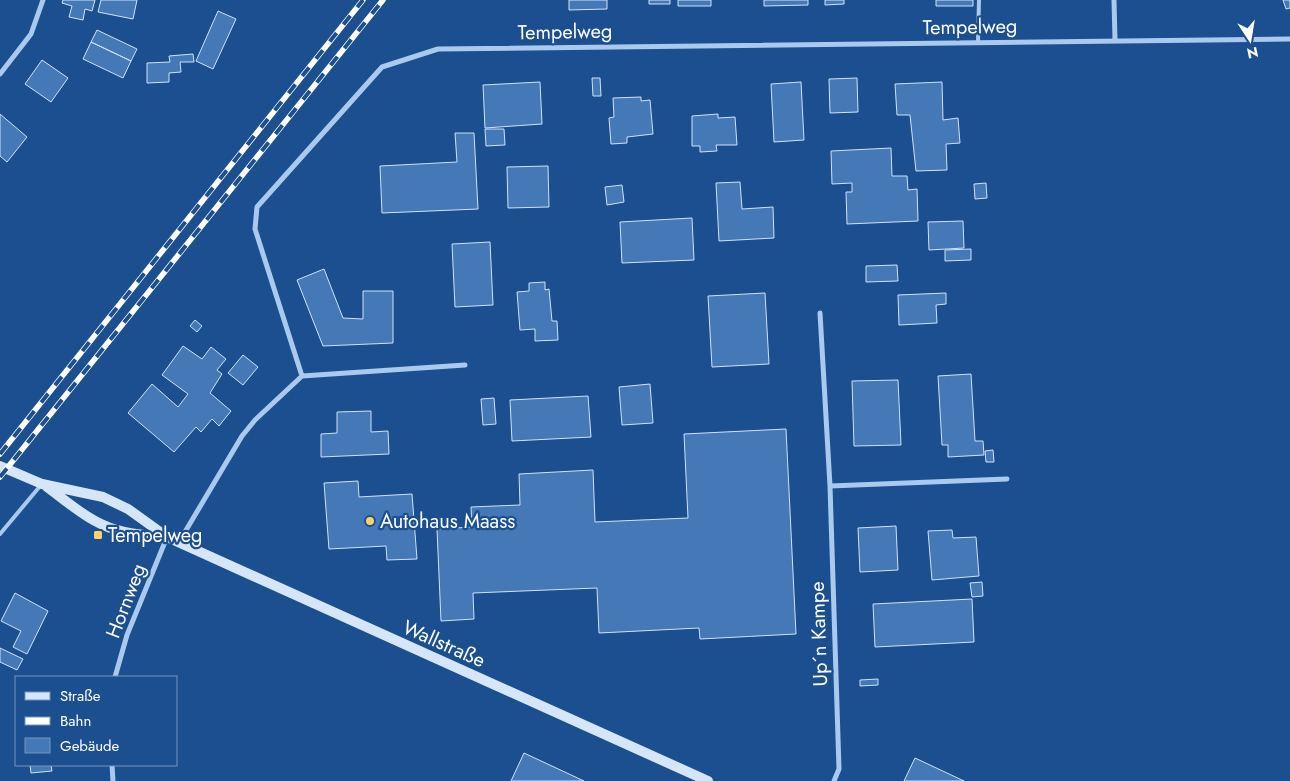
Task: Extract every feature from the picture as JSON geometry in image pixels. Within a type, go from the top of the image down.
[{"type":"street","points":[[0,74],[2,67],[31,34],[43,0]]},
{"type":"street","points":[[1114,0],[1115,40]]},
{"type":"street","name":"Tempelweg","points":[[302,376],[255,229],[257,207],[382,67],[438,49],[1290,38]]},
{"type":"street","name":"Up´n Kampe","points":[[820,313],[830,486],[839,769],[834,781]]},
{"type":"street","points":[[178,542],[242,436],[255,420],[302,376],[465,364]]},
{"type":"street","name":"Wallstraße","points":[[0,466],[42,484],[103,497],[128,509],[167,537],[708,781]]},
{"type":"street","points":[[830,486],[1007,478]]},
{"type":"street","name":"Wallstraße","points":[[42,484],[94,520],[106,526],[118,530],[167,537]]},
{"type":"street","name":"Hornweg","points":[[115,676],[127,635],[167,537]]},
{"type":"street","points":[[112,766],[113,781]]},
{"type":"lane","points":[[978,42],[979,0]]},
{"type":"lane","points":[[0,534],[42,484]]},
{"type":"building","points":[[63,0],[95,0],[92,11],[85,9],[83,20],[69,17],[72,6],[62,3]]},
{"type":"building","points":[[101,0],[137,0],[133,19],[98,12]]},
{"type":"building","points":[[569,0],[607,0],[607,9],[569,10]]},
{"type":"building","points":[[649,0],[670,0],[670,4],[649,4]]},
{"type":"building","points":[[678,0],[711,0],[711,6],[678,6]]},
{"type":"building","points":[[764,0],[808,0],[808,5],[764,6]]},
{"type":"building","points":[[825,0],[844,0],[844,4],[825,5]]},
{"type":"building","points":[[936,0],[973,0],[973,6],[936,6]]},
{"type":"building","points":[[1283,0],[1290,0],[1290,8],[1286,9]]},
{"type":"building","points":[[218,11],[236,19],[213,69],[196,61]]},
{"type":"building","points":[[97,30],[137,49],[131,61],[91,42]]},
{"type":"building","points":[[91,42],[131,61],[123,78],[83,59]]},
{"type":"building","points":[[193,54],[194,62],[180,62],[181,72],[169,73],[169,82],[147,83],[147,63],[170,62],[169,56]]},
{"type":"building","points":[[42,60],[68,78],[51,102],[25,84]]},
{"type":"building","points":[[592,78],[600,78],[601,96],[593,96]]},
{"type":"building","points":[[857,78],[858,112],[830,113],[829,79]]},
{"type":"building","points":[[540,82],[542,124],[485,128],[483,85]]},
{"type":"building","points":[[801,82],[804,140],[774,142],[771,84]]},
{"type":"building","points":[[942,82],[943,120],[958,118],[960,143],[946,144],[947,170],[916,171],[910,115],[897,115],[895,84]]},
{"type":"building","points":[[641,97],[641,101],[650,100],[653,134],[627,137],[627,143],[611,144],[609,118],[614,117],[613,98]]},
{"type":"building","points":[[0,114],[27,137],[7,162],[0,156]]},
{"type":"building","points":[[718,114],[718,118],[735,117],[737,145],[716,145],[717,151],[700,152],[700,146],[692,146],[692,116]]},
{"type":"building","points":[[485,129],[504,129],[505,145],[486,146]]},
{"type":"building","points":[[455,133],[474,133],[478,209],[382,213],[380,166],[457,162]]},
{"type":"building","points":[[891,148],[892,176],[907,176],[908,190],[917,189],[918,221],[847,224],[846,192],[852,192],[852,183],[832,184],[831,151]]},
{"type":"building","points":[[548,166],[549,207],[508,208],[507,167]]},
{"type":"building","points":[[740,182],[742,209],[773,207],[774,238],[719,241],[716,183]]},
{"type":"building","points":[[986,183],[987,198],[975,199],[974,184]]},
{"type":"building","points":[[622,185],[624,202],[607,205],[605,187]]},
{"type":"building","points":[[692,218],[694,260],[622,263],[620,222]]},
{"type":"building","points":[[963,221],[964,248],[929,250],[928,222]]},
{"type":"building","points":[[490,242],[493,305],[455,307],[452,244]]},
{"type":"building","points":[[971,249],[971,260],[945,261],[945,250]]},
{"type":"building","points":[[897,265],[898,281],[866,282],[866,266]]},
{"type":"building","points":[[324,269],[343,318],[363,319],[363,291],[393,291],[393,343],[323,346],[297,280]]},
{"type":"building","points":[[545,282],[545,290],[549,289],[552,321],[557,321],[558,340],[535,341],[535,329],[520,330],[517,292],[529,291],[529,283]]},
{"type":"building","points":[[765,293],[769,364],[712,367],[708,296]]},
{"type":"building","points":[[946,293],[946,304],[936,305],[937,323],[899,325],[898,295]]},
{"type":"building","points":[[195,320],[202,326],[197,332],[190,326]]},
{"type":"building","points":[[183,346],[202,359],[211,347],[226,359],[217,370],[222,374],[210,393],[231,411],[219,426],[212,419],[201,432],[196,427],[174,452],[128,413],[152,384],[178,407],[188,394],[162,375]]},
{"type":"building","points":[[243,355],[258,367],[243,385],[228,373]]},
{"type":"building","points":[[971,374],[975,441],[983,441],[984,455],[948,457],[948,445],[942,445],[938,376]]},
{"type":"building","points":[[898,380],[901,445],[854,446],[852,381]]},
{"type":"building","points":[[650,384],[653,423],[622,425],[619,387]]},
{"type":"building","points":[[588,396],[591,437],[512,441],[510,400]]},
{"type":"building","points":[[494,398],[496,424],[483,425],[481,399]]},
{"type":"building","points":[[371,411],[371,432],[388,431],[389,454],[321,457],[321,434],[337,433],[337,412]]},
{"type":"building","points":[[786,429],[796,634],[700,639],[699,628],[599,633],[597,588],[473,593],[474,619],[441,621],[437,529],[472,527],[471,507],[520,505],[519,474],[593,470],[595,522],[688,518],[684,434]]},
{"type":"building","points":[[993,450],[994,462],[986,462],[985,451]]},
{"type":"building","name":"Autohaus Maass","points":[[358,481],[359,497],[412,494],[417,559],[387,560],[386,546],[329,549],[324,483]]},
{"type":"building","points":[[896,526],[898,570],[860,572],[858,528]]},
{"type":"building","points":[[952,530],[953,538],[976,537],[979,576],[932,580],[928,531]]},
{"type":"building","points":[[982,582],[983,596],[972,597],[970,583]]},
{"type":"building","points":[[15,593],[48,611],[27,654],[13,647],[21,631],[1,621]]},
{"type":"building","points":[[972,599],[974,642],[875,647],[873,604]]},
{"type":"building","points":[[0,648],[23,659],[17,670],[0,662]]},
{"type":"building","points":[[878,679],[878,685],[860,686],[860,680]]},
{"type":"building","points":[[524,753],[584,781],[511,781]]},
{"type":"building","points":[[915,758],[964,781],[904,781]]},
{"type":"building","points":[[30,766],[51,766],[52,771],[31,773]]},
{"type":"railway","points":[[0,454],[363,0]]},
{"type":"railway","points":[[0,477],[383,0]]},
{"type":"place","name":"Autohaus Maass","points":[[370,521]]},
{"type":"place","name":"Tempelweg","points":[[98,535]]}]
